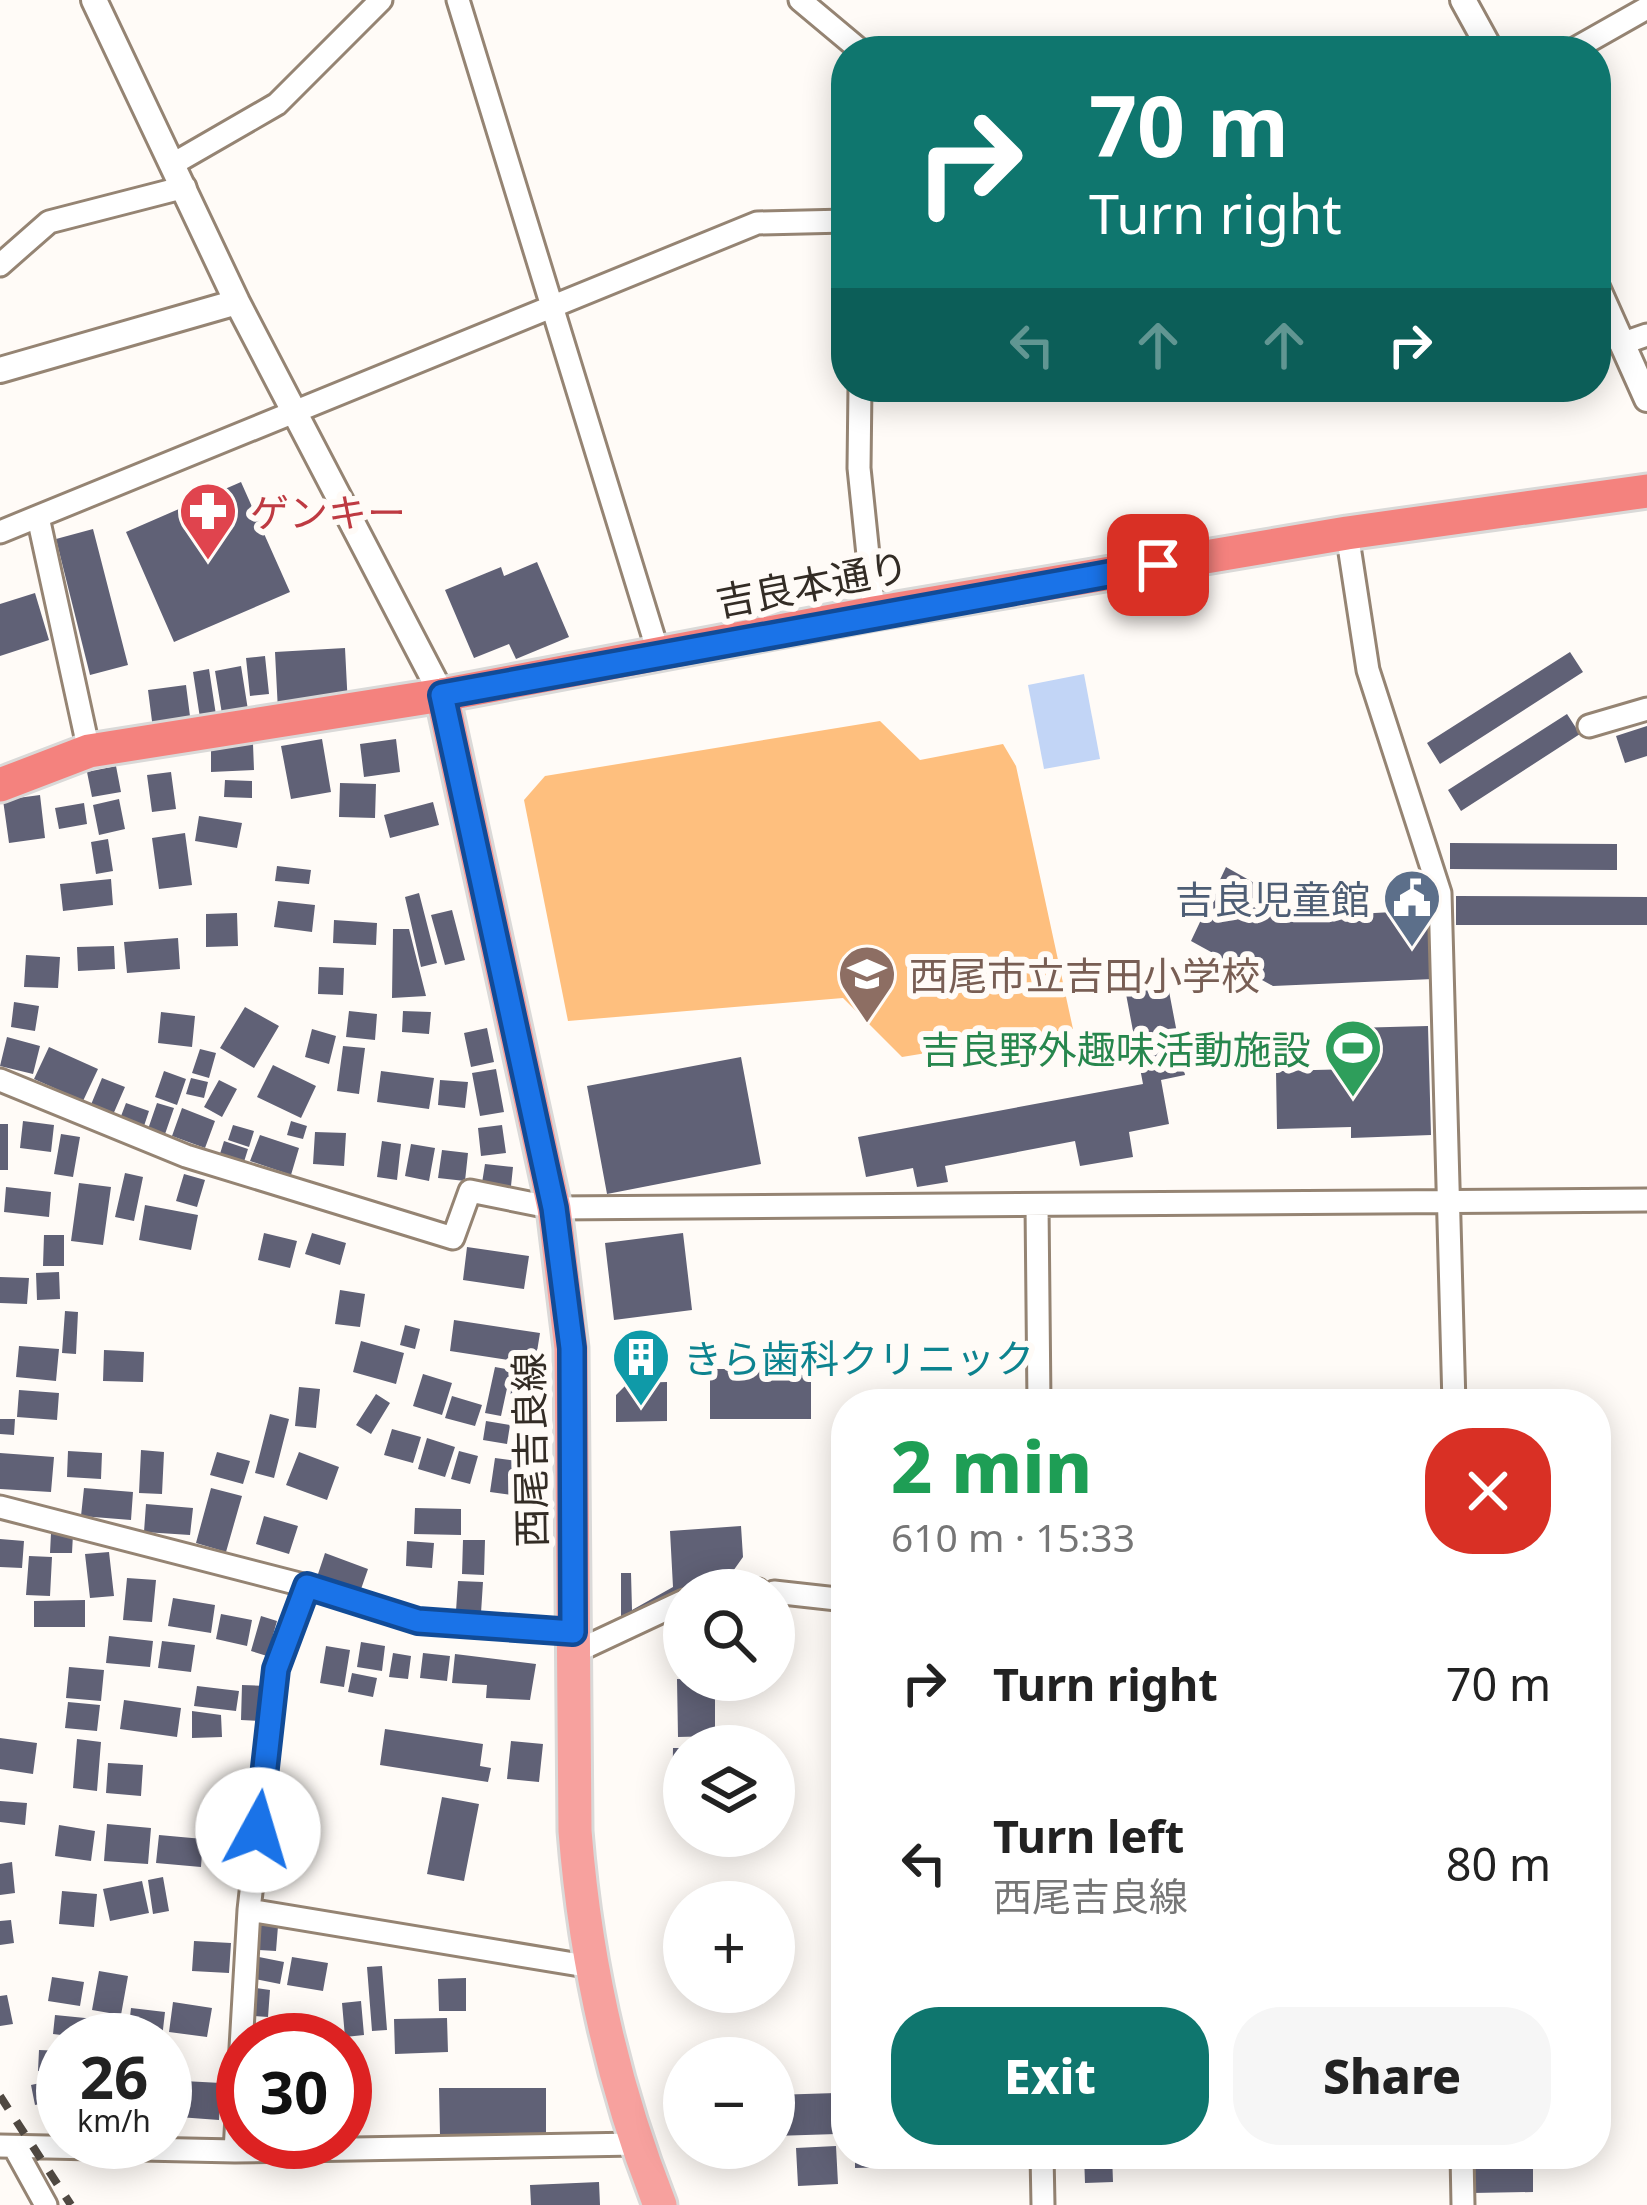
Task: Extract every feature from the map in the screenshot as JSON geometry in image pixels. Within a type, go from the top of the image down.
[{"type":"highway","name":"吉良本通り","points":[[0,785],[89,751],[442,695],[874,613],[1347,533],[1647,491]]},
{"type":"main road","name":"西尾吉良線","points":[[442,695],[554,1208],[572,1348],[575,1831],[592,1967],[636,2144],[659,2205]]},
{"type":"street","points":[[94,0],[237,302],[442,695]]},
{"type":"street","points":[[173,164],[277,104],[381,0]]},
{"type":"street","points":[[458,0],[556,307],[659,655]]},
{"type":"street","points":[[800,0],[843,36]]},
{"type":"street","points":[[1463,0],[1483,36]]},
{"type":"street","points":[[1598,36],[1647,8]]},
{"type":"street","points":[[0,265],[50,222],[185,187]]},
{"type":"street","points":[[0,532],[757,223],[831,221]]},
{"type":"street","points":[[0,370],[237,302]]},
{"type":"street","points":[[1611,319],[1647,399]]},
{"type":"street","points":[[1622,344],[1647,335]]},
{"type":"street","points":[[860,402],[859,468],[874,613]]},
{"type":"street","points":[[38,517],[89,751]]},
{"type":"street","points":[[1347,533],[1369,670],[1440,893],[1454,1389]]},
{"type":"street","points":[[1589,726],[1647,709]]},
{"type":"street","points":[[0,1080],[186,1156],[453,1238],[470,1191],[554,1208],[1647,1200]]},
{"type":"street","points":[[1037,1205],[1039,1389]]},
{"type":"street","points":[[0,1507],[307,1586],[418,1621],[573,1643],[663,1609]]},
{"type":"street","points":[[243,2013],[249,1910],[276,1669],[307,1586]]},
{"type":"street","points":[[795,1594],[831,1598]]},
{"type":"street","points":[[249,1910],[592,1967]]},
{"type":"street","points":[[372,2149],[636,2144]]},
{"type":"street","points":[[7,2147],[216,2151]]},
{"type":"street","points":[[7,2147],[46,2205]]},
{"type":"street","points":[[1042,2169],[1042,2205]]},
{"type":"street","points":[[1462,2169],[1462,2205]]},
{"type":"shaded area","points":[[880,721],[920,760],[1003,744],[1016,766],[1073,1029],[902,1057],[843,998],[568,1021],[524,800],[545,776]]},
{"type":"water","points":[[1084,674],[1100,759],[1044,769],[1028,685]]},
{"type":"building","name":"ゲンキー","points":[[241,482],[290,592],[174,642],[126,532]]},
{"type":"building","points":[[93,529],[128,665],[90,675],[56,539]]},
{"type":"building","points":[[537,562],[569,637],[516,659],[509,644],[474,658],[445,590],[501,567],[504,576]]},
{"type":"building","points":[[35,593],[49,640],[0,656],[0,604]]},
{"type":"building","points":[[345,648],[348,707],[278,711],[275,652]]},
{"type":"building","points":[[1570,652],[1583,672],[1440,764],[1427,743]]},
{"type":"building","points":[[265,656],[269,694],[250,696],[246,658]]},
{"type":"building","points":[[241,666],[248,710],[222,714],[215,671]]},
{"type":"building","points":[[209,669],[216,715],[200,718],[193,672]]},
{"type":"building","points":[[186,685],[191,724],[153,729],[148,690]]},
{"type":"building","points":[[1567,714],[1580,734],[1461,811],[1448,790]]},
{"type":"building","points":[[1647,726],[1647,756],[1625,763],[1616,736]]},
{"type":"building","points":[[322,739],[331,792],[291,799],[281,746]]},
{"type":"building","points":[[396,739],[400,772],[364,777],[360,744]]},
{"type":"building","points":[[253,744],[254,770],[211,772],[211,746]]},
{"type":"building","points":[[116,766],[121,792],[92,797],[87,772]]},
{"type":"building","points":[[171,772],[176,809],[152,812],[147,775]]},
{"type":"building","points":[[225,780],[252,781],[252,798],[224,797]]},
{"type":"building","points":[[340,783],[376,784],[375,818],[339,817]]},
{"type":"building","points":[[40,795],[45,838],[9,843],[3,800]]},
{"type":"building","points":[[119,799],[125,829],[99,835],[93,805]]},
{"type":"building","points":[[433,802],[439,825],[390,838],[384,815]]},
{"type":"building","points":[[84,803],[87,824],[59,829],[55,808]]},
{"type":"building","points":[[199,816],[242,823],[237,848],[195,841]]},
{"type":"building","points":[[185,833],[192,885],[159,889],[152,838]]},
{"type":"building","points":[[108,839],[113,871],[96,874],[91,842]]},
{"type":"building","points":[[1450,843],[1617,844],[1617,870],[1450,869]]},
{"type":"building","points":[[277,866],[311,870],[309,884],[275,881]]},
{"type":"building","points":[[1226,867],[1302,910],[1343,881],[1340,915],[1427,910],[1433,979],[1273,986],[1191,941]]},
{"type":"building","points":[[111,879],[113,905],[63,911],[60,884]]},
{"type":"building","points":[[419,893],[437,963],[421,967],[405,897]]},
{"type":"building","points":[[1456,896],[1647,897],[1647,925],[1456,925]]},
{"type":"building","points":[[278,901],[315,905],[312,932],[274,927]]},
{"type":"building","points":[[452,910],[465,960],[445,965],[431,915]]},
{"type":"building","points":[[237,913],[238,946],[206,947],[206,914]]},
{"type":"building","points":[[334,920],[377,923],[376,945],[333,943]]},
{"type":"building","points":[[393,929],[409,929],[426,996],[392,998]]},
{"type":"building","points":[[178,938],[180,969],[127,973],[124,942]]},
{"type":"building","points":[[114,946],[115,969],[78,971],[77,947]]},
{"type":"building","points":[[26,955],[60,957],[58,988],[24,987]]},
{"type":"building","points":[[319,967],[344,968],[343,995],[318,994]]},
{"type":"building","points":[[1168,986],[1185,1075],[1161,1080],[1169,1124],[1129,1132],[1133,1157],[1080,1166],[1075,1141],[945,1166],[948,1182],[917,1187],[913,1168],[866,1177],[858,1137],[1143,1084],[1126,994]]},
{"type":"building","points":[[14,1002],[39,1006],[35,1031],[11,1027]]},
{"type":"building","points":[[245,1007],[279,1026],[254,1068],[220,1048]]},
{"type":"building","points":[[349,1011],[377,1014],[375,1040],[346,1037]]},
{"type":"building","points":[[403,1011],[431,1012],[429,1034],[402,1032]]},
{"type":"building","points":[[161,1012],[195,1016],[192,1047],[158,1043]]},
{"type":"building","name":"吉良野外趣味活動施設","points":[[1428,1026],[1431,1135],[1351,1138],[1351,1127],[1277,1129],[1276,1071],[1354,1069],[1352,1028]]},
{"type":"building","points":[[487,1028],[494,1062],[471,1067],[464,1033]]},
{"type":"building","points":[[312,1029],[336,1036],[329,1064],[305,1057]]},
{"type":"building","points":[[7,1037],[40,1046],[33,1074],[0,1066]]},
{"type":"building","points":[[343,1046],[365,1048],[359,1094],[337,1091]]},
{"type":"building","points":[[49,1047],[98,1069],[83,1101],[34,1079]]},
{"type":"building","points":[[200,1049],[216,1053],[209,1078],[192,1073]]},
{"type":"building","points":[[741,1057],[761,1164],[607,1194],[587,1086]]},
{"type":"building","points":[[273,1065],[316,1086],[301,1118],[257,1097]]},
{"type":"building","points":[[496,1069],[504,1112],[480,1116],[472,1073]]},
{"type":"building","points":[[164,1071],[186,1079],[177,1105],[155,1097]]},
{"type":"building","points":[[381,1071],[434,1078],[429,1109],[377,1102]]},
{"type":"building","points":[[102,1078],[125,1087],[112,1117],[90,1107]]},
{"type":"building","points":[[191,1078],[208,1082],[204,1098],[186,1094]]},
{"type":"building","points":[[219,1080],[237,1089],[222,1117],[204,1107]]},
{"type":"building","points":[[440,1080],[468,1082],[465,1108],[438,1105]]},
{"type":"building","points":[[126,1103],[149,1111],[142,1132],[118,1124]]},
{"type":"building","points":[[157,1103],[174,1108],[164,1137],[147,1132]]},
{"type":"building","points":[[182,1108],[215,1121],[205,1148],[172,1136]]},
{"type":"building","points":[[23,1121],[54,1125],[51,1152],[20,1148]]},
{"type":"building","points":[[291,1121],[307,1126],[303,1139],[287,1135]]},
{"type":"building","points":[[0,1124],[8,1124],[8,1170],[0,1170]]},
{"type":"building","points":[[233,1125],[254,1131],[249,1147],[228,1140]]},
{"type":"building","points":[[502,1125],[506,1153],[481,1156],[478,1128]]},
{"type":"building","points":[[315,1132],[346,1133],[344,1166],[313,1164]]},
{"type":"building","points":[[61,1134],[80,1137],[73,1177],[54,1174]]},
{"type":"building","points":[[260,1135],[299,1148],[291,1175],[250,1161]]},
{"type":"building","points":[[224,1141],[248,1149],[243,1165],[219,1157]]},
{"type":"building","points":[[382,1141],[401,1144],[397,1180],[377,1177]]},
{"type":"building","points":[[411,1144],[435,1148],[429,1181],[405,1176]]},
{"type":"building","points":[[442,1150],[468,1153],[465,1181],[438,1178]]},
{"type":"building","points":[[485,1164],[513,1167],[511,1186],[482,1183]]},
{"type":"building","points":[[125,1173],[143,1177],[134,1221],[115,1217]]},
{"type":"building","points":[[184,1174],[205,1180],[197,1207],[176,1201]]},
{"type":"building","points":[[79,1183],[111,1187],[103,1245],[71,1241]]},
{"type":"building","points":[[6,1187],[51,1192],[49,1217],[4,1212]]},
{"type":"building","points":[[145,1205],[198,1215],[191,1250],[139,1240]]},
{"type":"building","points":[[264,1233],[297,1241],[290,1268],[258,1260]]},
{"type":"building","points":[[312,1233],[346,1243],[340,1265],[305,1254]]},
{"type":"building","points":[[683,1233],[692,1310],[614,1320],[605,1243]]},
{"type":"building","points":[[44,1235],[64,1235],[64,1266],[43,1266]]},
{"type":"building","points":[[467,1247],[529,1256],[524,1289],[463,1280]]},
{"type":"building","points":[[59,1272],[60,1299],[37,1300],[36,1273]]},
{"type":"building","points":[[0,1277],[29,1278],[27,1304],[0,1303]]},
{"type":"building","points":[[340,1290],[365,1294],[360,1327],[335,1324]]},
{"type":"building","points":[[65,1311],[78,1312],[76,1354],[62,1353]]},
{"type":"building","points":[[454,1320],[540,1333],[535,1364],[450,1351]]},
{"type":"building","points":[[405,1325],[420,1329],[415,1349],[400,1345]]},
{"type":"building","points":[[361,1341],[404,1353],[396,1384],[353,1372]]},
{"type":"building","points":[[19,1346],[59,1349],[56,1381],[16,1377]]},
{"type":"building","points":[[104,1350],[144,1352],[143,1382],[103,1381]]},
{"type":"building","points":[[495,1367],[511,1370],[501,1416],[485,1413]]},
{"type":"building","points":[[710,1369],[811,1369],[811,1419],[710,1419]]},
{"type":"building","points":[[423,1374],[452,1383],[442,1415],[413,1406]]},
{"type":"building","name":"きら歯科クリニック","points":[[667,1382],[667,1421],[616,1422],[616,1395],[628,1383]]},
{"type":"building","points":[[299,1387],[320,1389],[316,1428],[295,1426]]},
{"type":"building","points":[[19,1390],[59,1393],[57,1420],[17,1417]]},
{"type":"building","points":[[511,1390],[546,1393],[543,1421],[508,1418]]},
{"type":"building","points":[[376,1394],[390,1403],[371,1434],[356,1425]]},
{"type":"building","points":[[452,1396],[482,1405],[475,1426],[445,1418]]},
{"type":"building","points":[[270,1414],[289,1419],[274,1478],[255,1473]]},
{"type":"building","points":[[0,1419],[15,1419],[14,1435],[0,1434]]},
{"type":"building","points":[[486,1421],[510,1425],[507,1444],[483,1440]]},
{"type":"building","points":[[392,1429],[421,1437],[413,1463],[384,1455]]},
{"type":"building","points":[[427,1438],[455,1447],[445,1477],[418,1469]]},
{"type":"building","points":[[141,1450],[164,1452],[162,1494],[139,1493]]},
{"type":"building","points":[[68,1451],[102,1453],[101,1479],[67,1477]]},
{"type":"building","points":[[459,1451],[478,1456],[470,1484],[451,1479]]},
{"type":"building","points":[[217,1452],[250,1461],[243,1484],[210,1475]]},
{"type":"building","points":[[299,1452],[339,1467],[327,1500],[286,1485]]},
{"type":"building","points":[[0,1453],[54,1457],[51,1492],[0,1489]]},
{"type":"building","points":[[495,1458],[539,1464],[534,1498],[490,1492]]},
{"type":"building","points":[[84,1488],[133,1492],[131,1520],[81,1516]]},
{"type":"building","points":[[211,1488],[242,1496],[226,1552],[196,1543]]},
{"type":"building","points":[[146,1504],[193,1508],[190,1535],[144,1532]]},
{"type":"building","points":[[415,1508],[461,1509],[461,1535],[414,1534]]},
{"type":"building","points":[[264,1516],[298,1526],[289,1554],[256,1544]]},
{"type":"building","points":[[741,1526],[743,1557],[734,1569],[672,1569],[670,1531]]},
{"type":"building","points":[[51,1533],[73,1534],[72,1553],[50,1553]]},
{"type":"building","points":[[0,1539],[24,1541],[22,1568],[0,1567]]},
{"type":"building","points":[[463,1540],[485,1540],[484,1575],[462,1574]]},
{"type":"building","points":[[407,1541],[434,1543],[432,1568],[406,1566]]},
{"type":"building","points":[[109,1552],[114,1596],[90,1598],[85,1554]]},
{"type":"building","points":[[325,1553],[368,1569],[360,1592],[317,1577]]},
{"type":"building","points":[[29,1556],[52,1557],[50,1596],[26,1595]]},
{"type":"building","points":[[621,1573],[631,1573],[632,1610],[663,1593],[663,1608],[644,1618],[621,1618]]},
{"type":"building","points":[[127,1578],[156,1580],[152,1622],[123,1620]]},
{"type":"building","points":[[458,1581],[483,1582],[481,1613],[456,1611]]},
{"type":"building","points":[[173,1598],[215,1605],[211,1633],[168,1626]]},
{"type":"building","points":[[85,1600],[85,1627],[34,1627],[34,1601]]},
{"type":"building","points":[[221,1614],[252,1620],[247,1646],[216,1639]]},
{"type":"building","points":[[261,1616],[277,1621],[267,1656],[251,1651]]},
{"type":"building","points":[[109,1636],[153,1641],[150,1667],[106,1663]]},
{"type":"building","points":[[162,1641],[195,1645],[191,1672],[158,1668]]},
{"type":"building","points":[[361,1642],[385,1646],[382,1671],[357,1667]]},
{"type":"building","points":[[326,1646],[350,1650],[344,1687],[320,1683]]},
{"type":"building","points":[[393,1653],[411,1656],[408,1679],[389,1677]]},
{"type":"building","points":[[423,1653],[450,1656],[447,1681],[420,1678]]},
{"type":"building","points":[[455,1654],[536,1664],[530,1700],[486,1698],[487,1685],[452,1683]]},
{"type":"building","points":[[69,1667],[104,1670],[101,1701],[66,1698]]},
{"type":"building","points":[[352,1673],[377,1678],[373,1697],[348,1692]]},
{"type":"building","points":[[242,1685],[267,1686],[265,1721],[241,1720]]},
{"type":"building","points":[[197,1686],[239,1691],[236,1711],[194,1706]]},
{"type":"building","points":[[124,1700],[181,1708],[177,1737],[120,1729]]},
{"type":"building","points":[[677,1701],[715,1701],[715,1725],[678,1725]]},
{"type":"building","points":[[68,1702],[100,1705],[97,1731],[65,1728]]},
{"type":"building","points":[[192,1711],[221,1715],[222,1737],[192,1738]]},
{"type":"building","points":[[385,1729],[483,1744],[480,1766],[491,1768],[488,1782],[380,1765]]},
{"type":"building","points":[[0,1738],[37,1743],[33,1774],[0,1769]]},
{"type":"building","points":[[77,1739],[101,1742],[97,1791],[73,1788]]},
{"type":"building","points":[[511,1741],[543,1744],[539,1782],[507,1779]]},
{"type":"building","points":[[108,1763],[143,1765],[141,1796],[106,1793]]},
{"type":"building","points":[[442,1797],[479,1804],[464,1881],[427,1874]]},
{"type":"building","points":[[0,1801],[27,1803],[25,1825],[0,1822]]},
{"type":"building","points":[[107,1824],[151,1828],[148,1864],[104,1861]]},
{"type":"building","points":[[59,1825],[95,1831],[91,1861],[55,1856]]},
{"type":"building","points":[[159,1835],[203,1839],[201,1867],[156,1863]]},
{"type":"building","points":[[211,1848],[239,1850],[237,1871],[209,1869]]},
{"type":"building","points":[[12,1862],[15,1893],[0,1895],[0,1864]]},
{"type":"building","points":[[163,1877],[169,1911],[153,1914],[148,1880]]},
{"type":"building","points":[[142,1881],[149,1913],[110,1921],[103,1889]]},
{"type":"building","points":[[62,1891],[97,1894],[94,1927],[59,1924]]},
{"type":"building","points":[[11,1920],[14,1943],[0,1945],[0,1921]]},
{"type":"building","points":[[260,1925],[278,1926],[276,1951],[259,1950]]},
{"type":"building","points":[[194,1941],[231,1943],[229,1973],[192,1971]]},
{"type":"building","points":[[259,1957],[284,1962],[280,1984],[255,1979]]},
{"type":"building","points":[[292,1957],[328,1963],[323,1991],[287,1985]]},
{"type":"building","points":[[382,1966],[387,2030],[372,2031],[367,1967]]},
{"type":"building","points":[[99,1971],[128,1976],[121,2013],[92,2010]]},
{"type":"building","points":[[52,1977],[84,1982],[80,2006],[48,2001]]},
{"type":"building","points":[[466,1978],[466,2011],[439,2011],[438,1979]]},
{"type":"building","points":[[256,1988],[270,1990],[268,2013],[253,2013]]},
{"type":"building","points":[[7,1995],[13,2024],[0,2026],[0,1996]]},
{"type":"building","points":[[361,2001],[362,2013],[343,2013],[342,2003]]},
{"type":"building","points":[[173,2002],[212,2008],[207,2037],[192,2035],[192,2013],[172,2013]]},
{"type":"building","points":[[131,2008],[165,2012],[165,2013],[130,2013]]},
{"type":"building","points":[[447,2018],[448,2052],[395,2054],[394,2019]]},
{"type":"building","points":[[192,2081],[216,2083],[216,2120],[192,2118]]},
{"type":"building","points":[[439,2088],[546,2088],[546,2136],[440,2136]]},
{"type":"building","points":[[831,2093],[831,2134],[795,2135],[795,2094]]},
{"type":"building","points":[[831,2146],[831,2169],[837,2169],[838,2184],[798,2186],[796,2148]]},
{"type":"building","points":[[1084,2169],[1113,2169],[1113,2182],[1085,2183]]},
{"type":"building","points":[[1471,2169],[1533,2169],[1533,2192],[1472,2193]]},
{"type":"building","points":[[599,2182],[600,2205],[531,2205],[530,2185]]},
{"type":"railway","points":[[0,2096],[71,2205]]},
{"type":"place","name":"ゲンキー","points":[[208,562]]},
{"type":"place","name":"吉良児童館","points":[[1412,949]]},
{"type":"place","name":"西尾市立吉田小学校","points":[[867,1025]]},
{"type":"place","name":"吉良野外趣味活動施設","points":[[1353,1099]]},
{"type":"place","name":"きら歯科クリニック","points":[[641,1408]]},
{"type":"route","points":[[258,1830],[276,1669],[307,1586],[418,1621],[573,1632],[572,1348],[554,1208],[442,695],[1158,565]]}]
